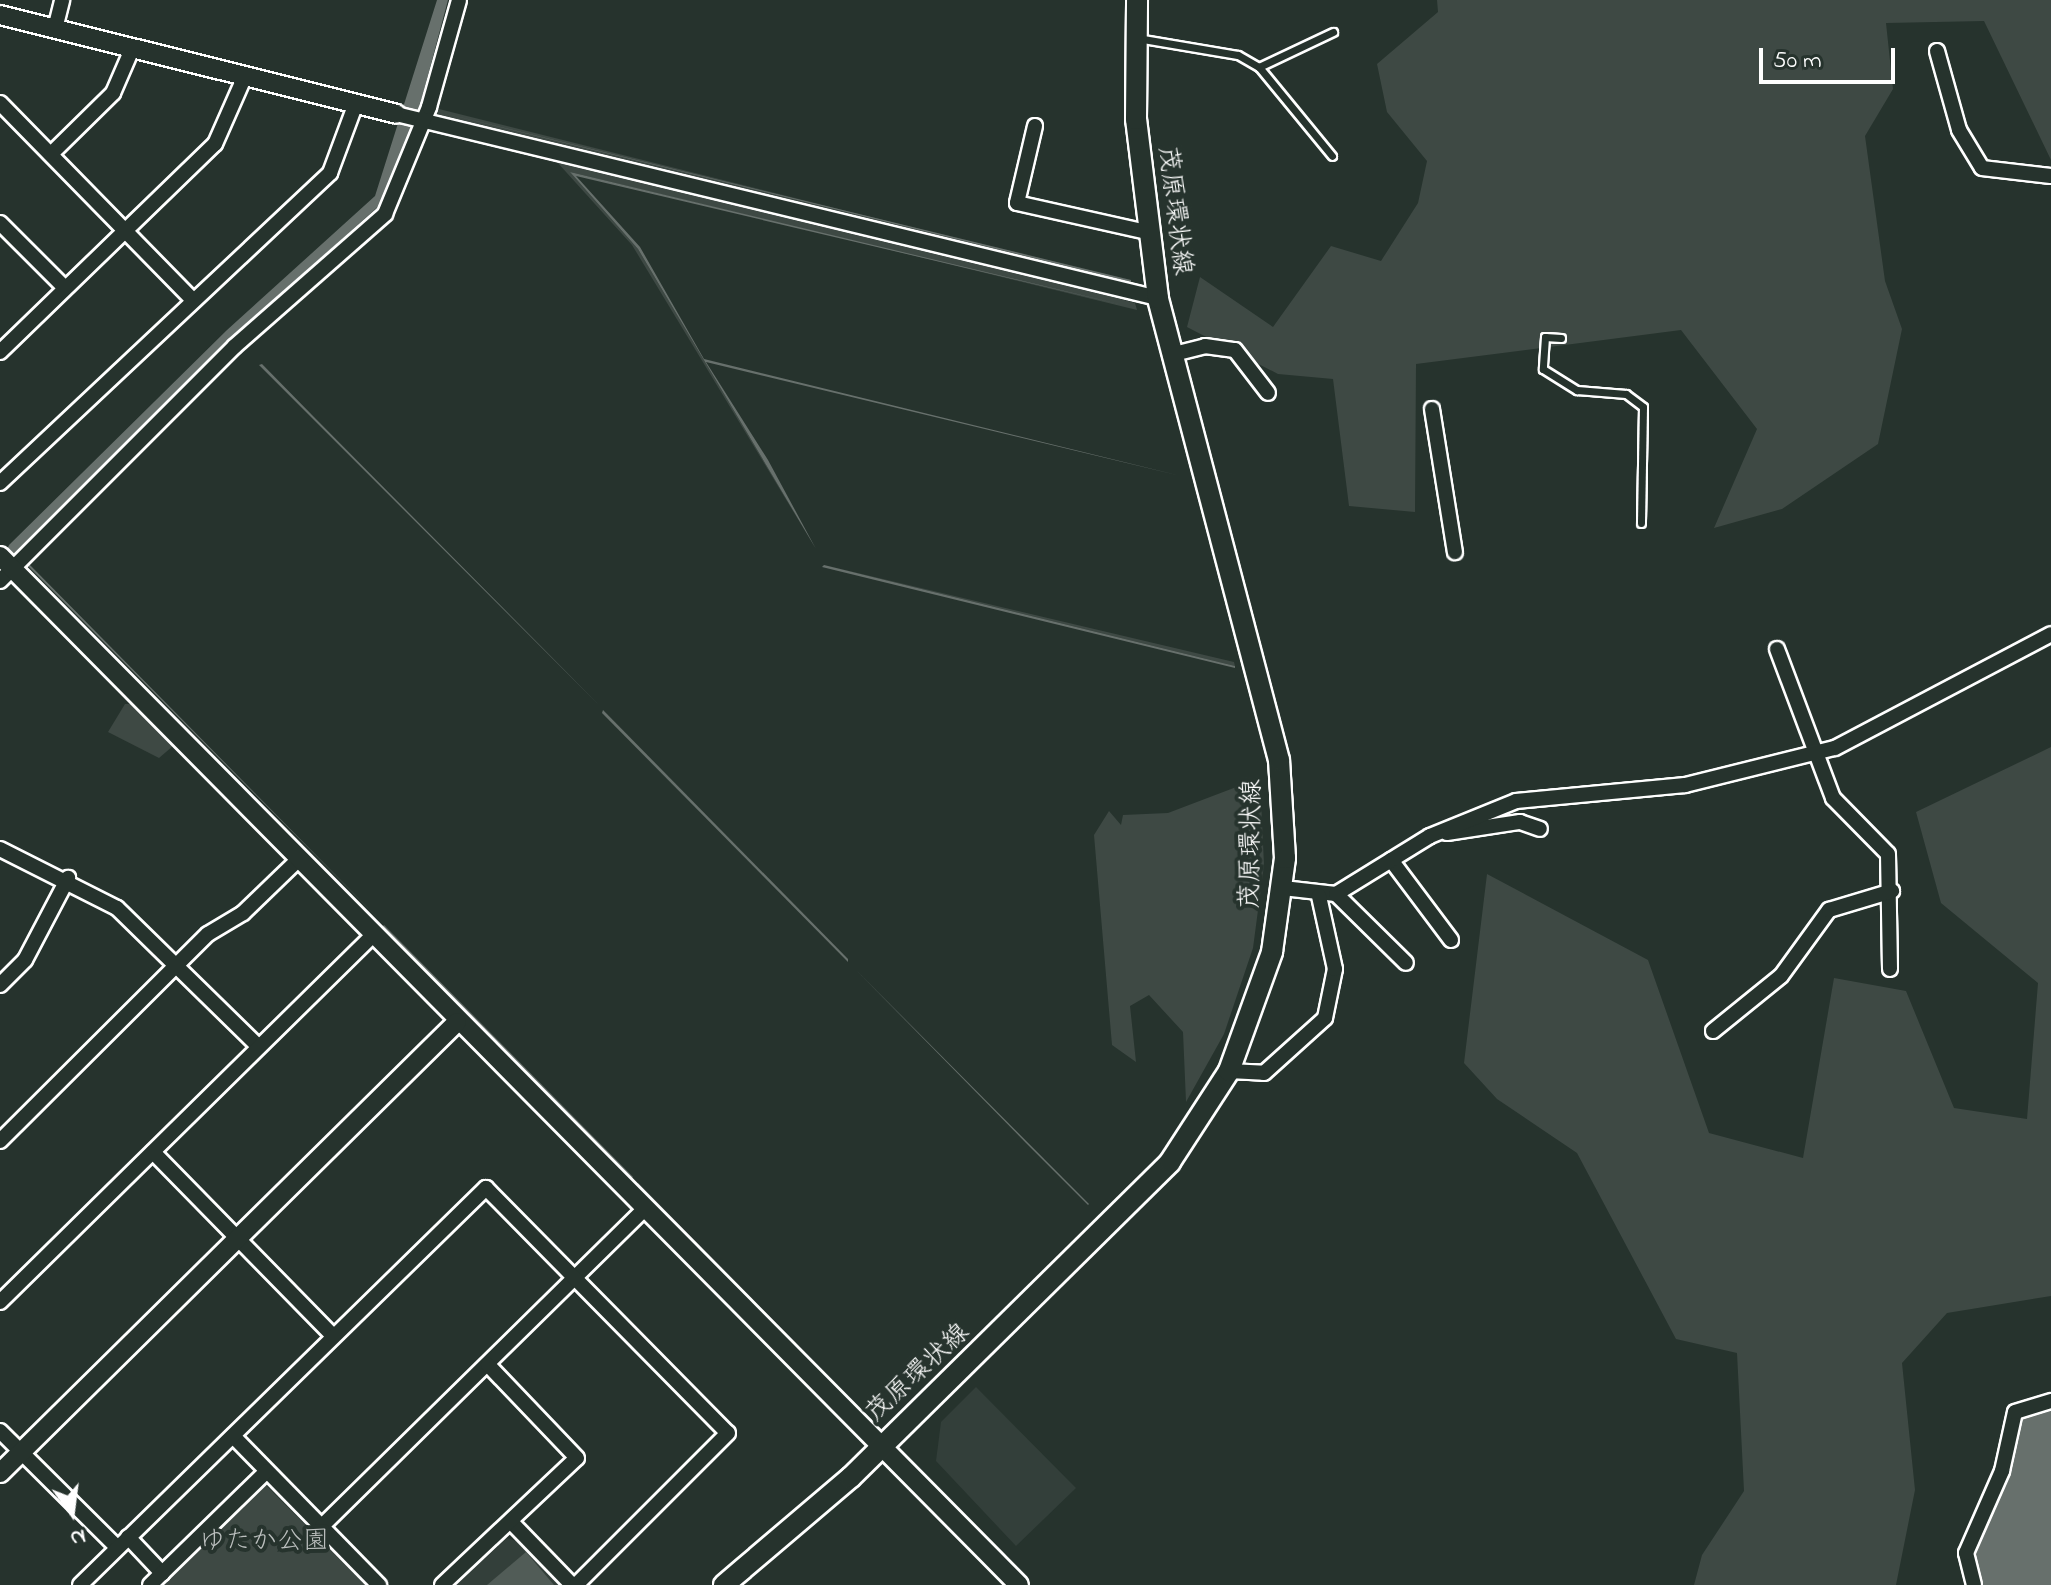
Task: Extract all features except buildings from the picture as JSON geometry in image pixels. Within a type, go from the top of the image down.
[{"type":"main road","name":"茂原環状線","points":[[724,1585],[879,1447],[1170,1162],[1229,1071],[1264,983],[1283,888],[1283,792],[1273,728],[1170,355],[1158,298],[1147,232],[1135,37],[1137,0]]},
{"type":"street","points":[[55,29],[62,0]]},
{"type":"street","points":[[459,0],[423,120],[385,214],[235,346],[4,568],[299,859],[643,1211],[1019,1585]]},
{"type":"street","points":[[0,15],[1158,298]]},
{"type":"street","points":[[51,154],[113,93],[132,49]]},
{"type":"street","points":[[1937,51],[1959,130],[1982,168],[2051,176]]},
{"type":"street","points":[[0,352],[225,132],[245,76]]},
{"type":"street","points":[[0,103],[191,298]]},
{"type":"street","points":[[0,483],[191,298],[330,173],[356,103]]},
{"type":"street","points":[[1035,126],[1017,203],[1147,232]]},
{"type":"street","points":[[0,223],[65,288]]},
{"type":"street","points":[[1170,355],[1214,346],[1235,350],[1268,393]]},
{"type":"street","points":[[1432,409],[1455,552]]},
{"type":"street","points":[[1283,888],[1319,896],[1336,894],[1430,836],[1516,801],[1685,785],[1816,754],[2051,634]]},
{"type":"street","points":[[1777,649],[1839,808],[1888,854],[1892,891],[1890,969]]},
{"type":"street","points":[[1430,836],[1520,822],[1540,829]]},
{"type":"street","points":[[0,849],[68,878],[117,908],[258,1046]]},
{"type":"street","points":[[0,1141],[178,966],[299,859]]},
{"type":"street","points":[[1391,860],[1451,940]]},
{"type":"street","points":[[0,985],[25,960],[68,878]]},
{"type":"street","points":[[1713,1031],[1781,976],[1829,910],[1892,891]]},
{"type":"street","points":[[1336,894],[1406,963]]},
{"type":"street","points":[[1229,1071],[1264,1073],[1325,1018],[1335,969],[1319,896]]},
{"type":"street","points":[[0,1302],[372,936]]},
{"type":"street","points":[[0,1473],[457,1022]]},
{"type":"street","points":[[153,1152],[333,1336]]},
{"type":"street","points":[[80,1585],[486,1188],[728,1433],[574,1585],[511,1522]]},
{"type":"street","points":[[322,1526],[643,1211]]},
{"type":"street","points":[[442,1585],[577,1458],[488,1365]]},
{"type":"street","points":[[1974,1585],[1966,1553],[2002,1471],[2015,1412],[2051,1401]]},
{"type":"street","points":[[0,1431],[122,1542],[162,1573]]},
{"type":"street","points":[[233,1436],[379,1585]]},
{"type":"street","points":[[150,1585],[267,1471]]},
{"type":"lane","points":[[1259,67],[1333,32]]},
{"type":"lane","points":[[1135,37],[1238,55],[1259,67],[1332,156]]},
{"type":"lane","points":[[1561,338],[1545,337],[1543,369],[1577,390],[1626,394],[1643,407],[1641,523]]},
{"type":"shaded area","points":[[437,0],[448,0],[414,128],[382,203],[225,344],[0,567],[9,545],[227,330],[375,196]]},
{"type":"shaded area","points":[[439,112],[1131,280],[1131,282]]},
{"type":"shaded area","points":[[570,172],[1127,306],[576,176],[640,247],[704,359],[1181,476],[706,362],[768,460],[816,549],[638,249]]},
{"type":"shaded area","points":[[262,364],[312,415],[599,705],[259,365]]},
{"type":"shaded area","points":[[27,562],[379,919],[26,564]]},
{"type":"shaded area","points":[[824,565],[1235,666],[1235,668],[822,567]]},
{"type":"shaded area","points":[[603,710],[848,959],[848,962],[602,713]]},
{"type":"shaded area","points":[[384,925],[633,1177],[631,1179],[382,927]]},
{"type":"shaded area","points":[[856,970],[1089,1204],[1088,1205],[1026,1143]]},
{"type":"shaded area","points":[[638,1183],[713,1259],[846,1395],[637,1186]]},
{"type":"shaded area","points":[[976,1387],[1076,1488],[1016,1546],[936,1461],[941,1422]]},
{"type":"shaded area","points":[[2051,1405],[2051,1585],[1974,1585],[1974,1529],[2016,1428],[2028,1411]]},
{"type":"shaded area","points":[[507,1538],[516,1541],[560,1585],[456,1585]]},
{"type":"green space","points":[[1437,0],[2051,0],[2051,160],[1984,21],[1886,23],[1893,89],[1865,136],[1885,281],[1902,329],[1878,444],[1782,509],[1714,528],[1757,429],[1681,330],[1416,364],[1415,512],[1349,506],[1333,379],[1278,374],[1187,327],[1200,277],[1273,327],[1331,246],[1381,261],[1418,203],[1427,161],[1387,112],[1377,64],[1438,12]]},
{"type":"green space","points":[[435,108],[1131,282],[1132,285],[438,115]]},
{"type":"green space","points":[[557,162],[1095,292],[1135,303],[1137,310],[570,172],[638,249],[816,549],[632,245]]},
{"type":"green space","points":[[824,565],[1234,662],[1235,666]]},
{"type":"green space","points":[[125,704],[132,704],[173,746],[159,758],[108,732]]},
{"type":"green space","points":[[2051,747],[2051,1296],[1947,1313],[1902,1363],[1915,1490],[1896,1585],[1694,1585],[1702,1555],[1744,1491],[1737,1353],[1676,1339],[1577,1153],[1497,1099],[1464,1063],[1487,874],[1648,960],[1709,1133],[1803,1158],[1834,978],[1906,991],[1954,1108],[2027,1119],[2038,983],[1941,903],[1916,812]]},
{"type":"green space","points":[[1260,778],[1264,865],[1253,948],[1224,1034],[1186,1102],[1183,1032],[1149,995],[1130,1006],[1136,1062],[1112,1045],[1094,835],[1109,811],[1121,825],[1123,815],[1168,813]]},
{"type":"green space","name":"ゆたか公園","points":[[264,1483],[365,1585],[161,1585]]}]
